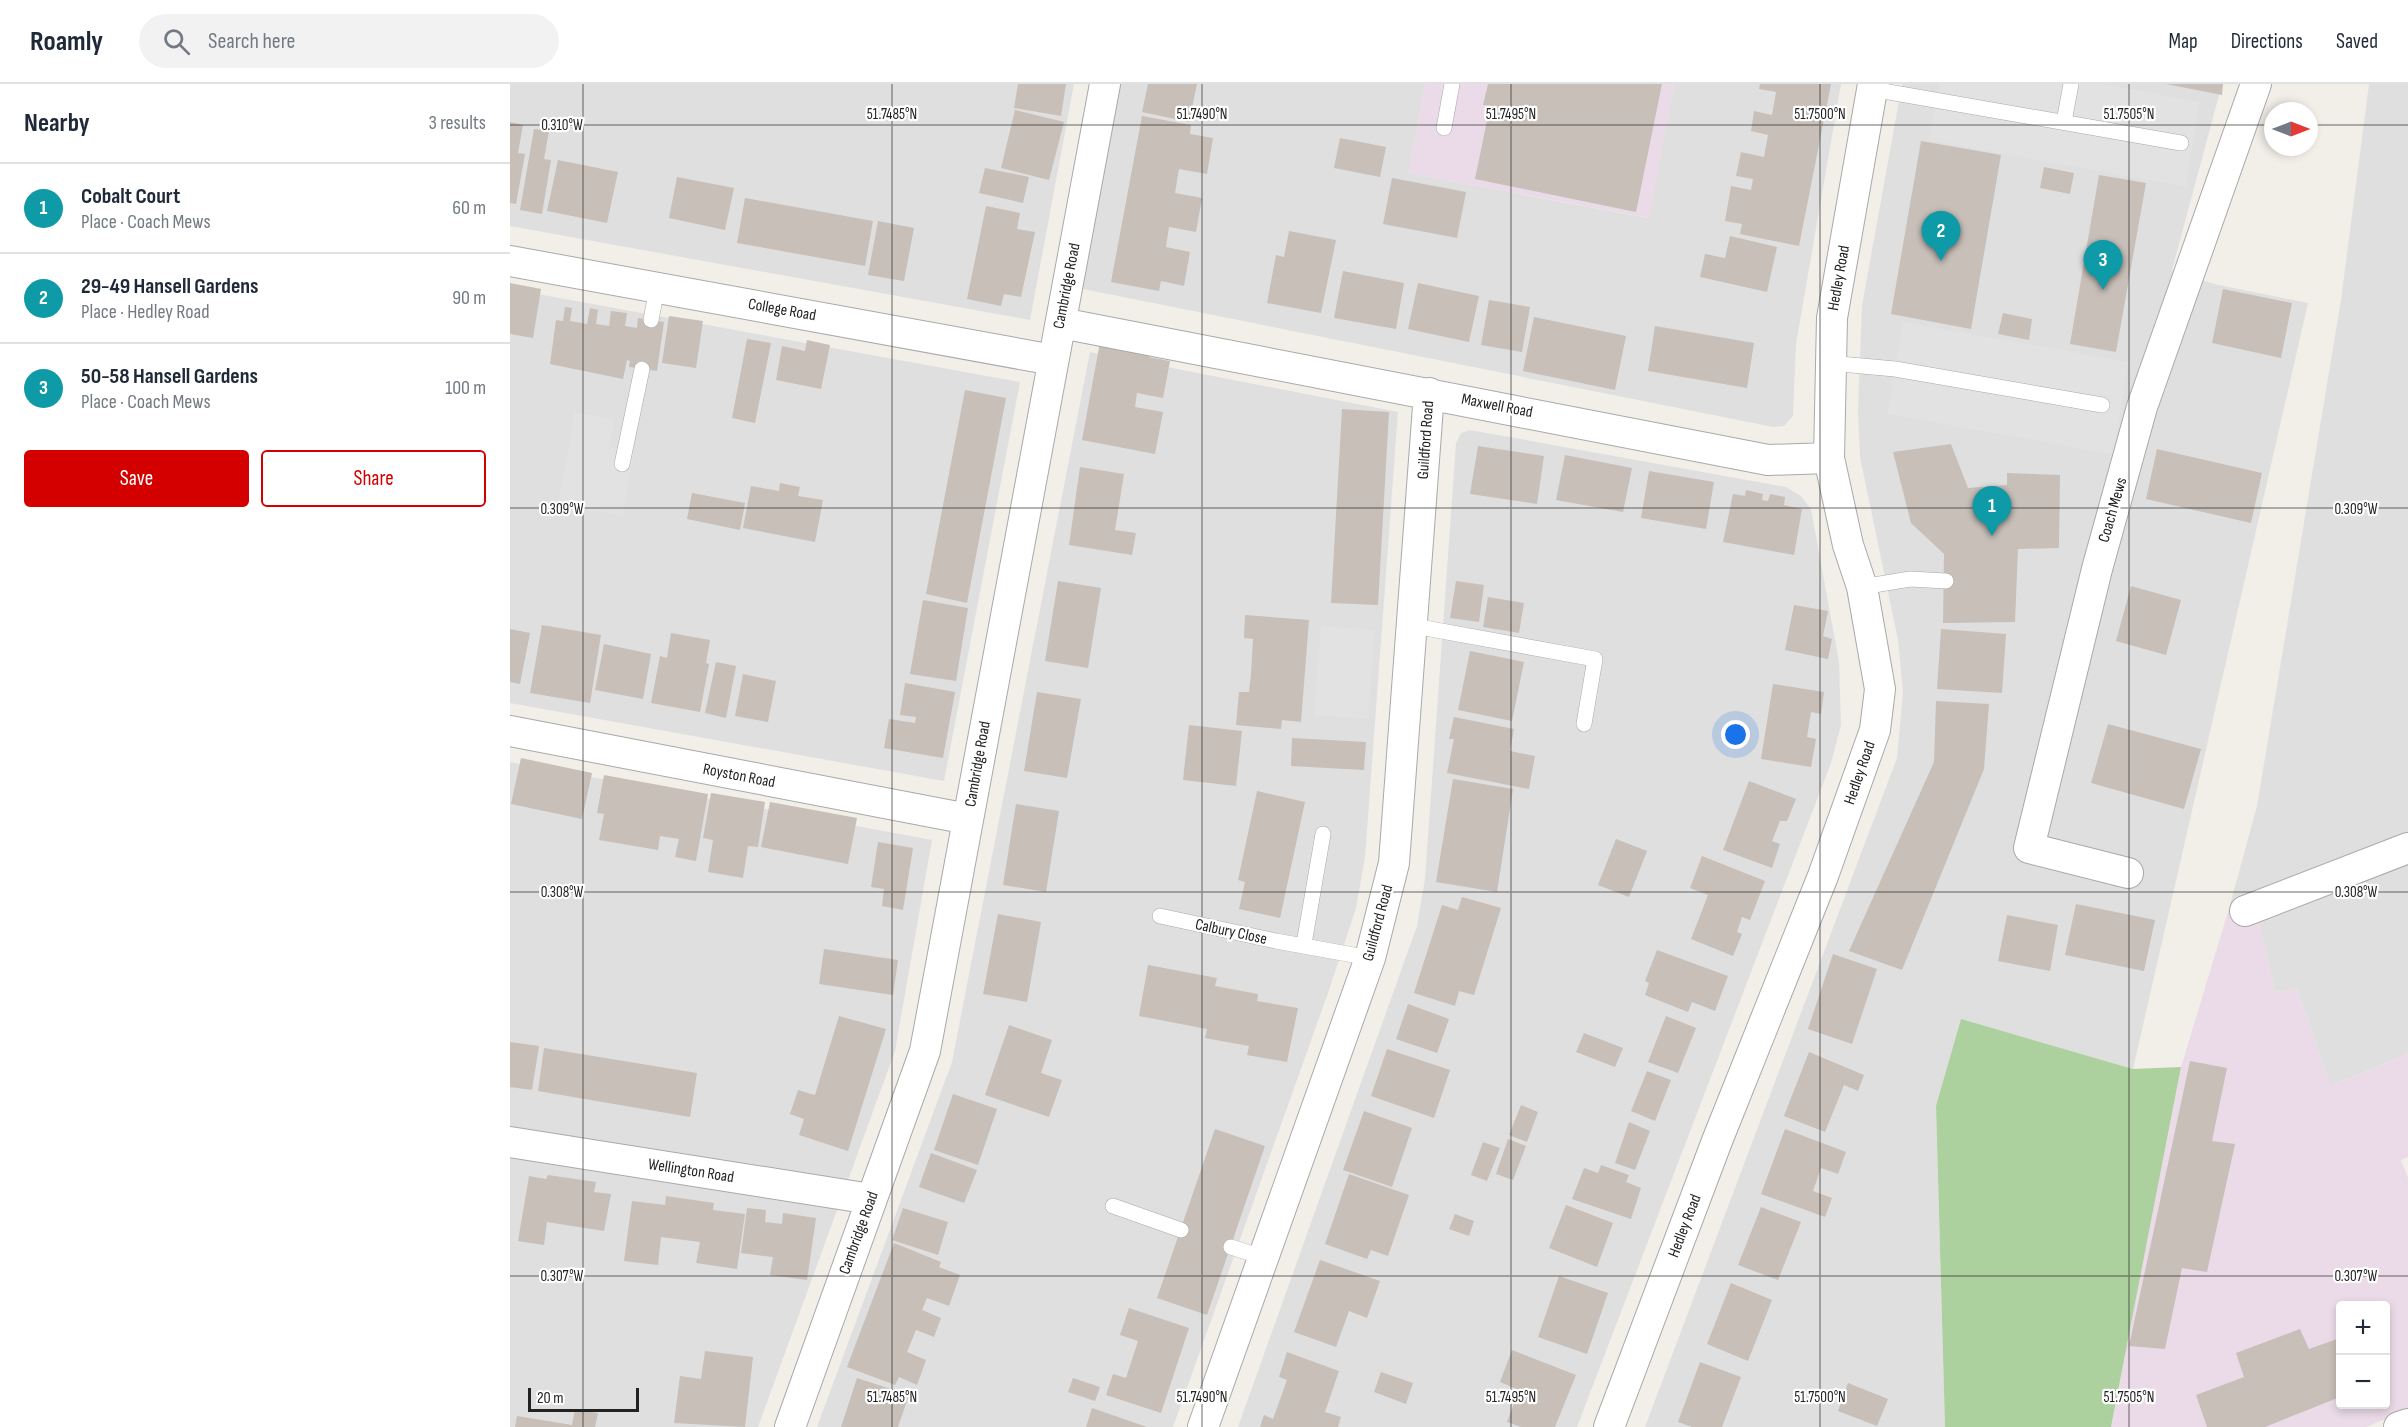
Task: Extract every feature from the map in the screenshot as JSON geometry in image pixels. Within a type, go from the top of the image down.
[{"type":"street","name":"Cambridge Road","points":[[790,1427],[925,1051],[1105,84]]},
{"type":"street","name":"Coach Mews","points":[[2128,873],[2029,848],[2097,569],[2142,407],[2256,84]]},
{"type":"street","name":"Hedley Road","points":[[1609,1427],[1717,1141],[1824,876],[1875,730],[1880,689],[1862,587],[1848,545],[1829,458],[1829,363],[1832,318],[1873,86]]},
{"type":"street","name":"College Road","points":[[510,261],[1053,360]]},
{"type":"street","name":"Maxwell Road","points":[[1061,323],[1768,460],[1829,458]]},
{"type":"street","name":"Guildford Road","points":[[1203,1427],[1370,958],[1394,863],[1414,626],[1429,393]]},
{"type":"street","name":"Royston Road","points":[[510,731],[969,819]]},
{"type":"street","points":[[2245,911],[2408,848]]},
{"type":"street","name":"Wellington Road","points":[[510,1142],[872,1199]]},
{"type":"street","points":[[2400,1427],[2408,1424]]},
{"type":"lane","points":[[1444,128],[1452,84]]},
{"type":"lane","points":[[2064,122],[2071,84]]},
{"type":"lane","points":[[1873,86],[2181,143]]},
{"type":"lane","points":[[651,320],[657,288]]},
{"type":"lane","points":[[1829,363],[1895,369],[2102,405]]},
{"type":"lane","points":[[622,464],[642,369]]},
{"type":"lane","points":[[1862,587],[1910,579],[1946,581]]},
{"type":"lane","points":[[1414,626],[1595,659],[1584,724]]},
{"type":"lane","points":[[1304,944],[1323,834]]},
{"type":"lane","name":"Calbury Close","points":[[1160,916],[1276,942],[1304,944],[1370,958]]},
{"type":"lane","points":[[1113,1206],[1180,1230]]},
{"type":"lane","points":[[1231,1246],[1265,1258]]},
{"type":"shaded area","points":[[510,84],[1074,84],[1030,320],[510,226]]},
{"type":"shaded area","points":[[1116,84],[1425,84],[1409,173],[1648,218],[1674,84],[1841,84],[1796,344],[1793,416],[1784,426],[1773,427],[1078,288]]},
{"type":"shaded area","points":[[1425,84],[1674,84],[1649,218],[1409,173]]},
{"type":"shaded area","points":[[1902,84],[2222,84],[2172,270],[2214,284],[2308,303],[2133,1069],[1961,1020],[1936,1107],[1945,1427],[1645,1427],[1897,758],[1903,692],[1898,640],[1860,457],[1858,410],[1862,306]]},
{"type":"shaded area","points":[[1939,84],[2105,84],[2199,102],[2186,187],[1929,140]]},
{"type":"shaded area","points":[[2369,84],[2408,84],[2408,1054],[2330,1086],[2297,989],[2275,992],[2255,905],[2228,912],[2257,806],[2341,300]]},
{"type":"shaded area","points":[[510,289],[1020,382],[944,781],[510,703]]},
{"type":"shaded area","points":[[1903,322],[2129,362],[2113,454],[1887,414]]},
{"type":"shaded area","points":[[1090,352],[1398,412],[1365,857],[1356,908],[1328,993],[1173,1427],[817,1427],[952,1062]]},
{"type":"shaded area","points":[[575,412],[614,420],[609,447],[634,451],[623,516],[558,504]]},
{"type":"shaded area","points":[[1470,430],[1786,487],[1801,496],[1811,509],[1839,662],[1841,725],[1831,763],[1577,1427],[1238,1427],[1417,926],[1425,879],[1456,443],[1461,433]]},
{"type":"shaded area","points":[[1321,626],[1375,630],[1368,719],[1314,715]]},
{"type":"shaded area","points":[[510,762],[932,840],[895,1051],[758,1427],[510,1427]]},
{"type":"shaded area","points":[[2255,905],[2275,992],[2297,989],[2330,1086],[2408,1054],[2408,1157],[2401,1160],[2408,1178],[2408,1410],[2366,1427],[2111,1427],[2181,1067],[2228,912]]},
{"type":"green space","points":[[1961,1019],[2133,1069],[2181,1067],[2111,1427],[1945,1427],[1936,1106]]},
{"type":"building","points":[[1018,84],[1066,84],[1061,116],[1014,108]]},
{"type":"building","points":[[1148,84],[1197,84],[1189,122],[1142,112]]},
{"type":"building","points":[[1488,84],[1662,84],[1636,212],[1475,179],[1490,106],[1483,105]]},
{"type":"building","points":[[1760,84],[1831,84],[1799,246],[1740,234],[1742,224],[1725,221],[1731,186],[1751,190],[1753,179],[1736,176],[1741,152],[1764,157],[1768,135],[1751,131],[1754,111],[1772,115],[1776,92],[1759,89]]},
{"type":"building","points":[[2166,84],[2223,84],[2222,95]]},
{"type":"building","points":[[1015,110],[1064,122],[1049,180],[1001,168]]},
{"type":"building","points":[[1142,116],[1191,125],[1190,134],[1213,138],[1207,174],[1179,169],[1175,193],[1202,198],[1196,232],[1169,227],[1166,247],[1190,252],[1184,286],[1161,281],[1159,291],[1111,282]]},
{"type":"building","points":[[510,122],[523,125],[518,153],[525,154],[516,204],[510,203]]},
{"type":"building","points":[[534,129],[549,131],[544,159],[551,160],[542,214],[520,210]]},
{"type":"building","points":[[1340,138],[1386,147],[1380,177],[1334,168]]},
{"type":"building","points":[[1921,141],[2001,155],[1971,329],[1891,314]]},
{"type":"building","points":[[558,160],[618,172],[607,223],[547,211]]},
{"type":"building","points":[[2044,167],[2074,173],[2070,194],[2040,188]]},
{"type":"building","points":[[985,168],[1029,177],[1023,203],[979,193]]},
{"type":"building","points":[[2099,175],[2146,183],[2116,352],[2070,344]]},
{"type":"building","points":[[677,177],[734,188],[725,230],[669,218]]},
{"type":"building","points":[[1392,178],[1466,192],[1457,238],[1383,224]]},
{"type":"building","points":[[745,198],[873,221],[865,266],[737,243]]},
{"type":"building","points":[[986,206],[1020,213],[1017,229],[1035,232],[1021,297],[1004,294],[1001,306],[967,299]]},
{"type":"building","points":[[878,221],[914,228],[904,281],[868,275]]},
{"type":"building","points":[[1289,231],[1336,240],[1321,313],[1267,303],[1276,255],[1284,257]]},
{"type":"building","points":[[1730,236],[1777,247],[1767,292],[1700,277],[1705,254],[1725,258]]},
{"type":"building","points":[[1343,271],[1404,283],[1396,329],[1334,318]]},
{"type":"building","points":[[510,283],[541,289],[533,338],[510,334]]},
{"type":"building","points":[[1418,283],[1479,296],[1469,342],[1408,329]]},
{"type":"building","points":[[2223,289],[2292,303],[2281,358],[2212,343]]},
{"type":"building","points":[[1489,300],[1530,307],[1522,352],[1481,345]]},
{"type":"building","points":[[565,307],[572,308],[570,321],[587,324],[590,308],[598,310],[596,324],[609,326],[611,311],[627,313],[625,326],[637,328],[638,318],[664,322],[657,371],[629,367],[630,361],[627,360],[623,379],[550,364],[556,320],[563,321]]},
{"type":"building","points":[[2003,313],[2032,319],[2029,340],[1998,334]]},
{"type":"building","points":[[669,316],[703,321],[696,368],[662,363]]},
{"type":"building","points":[[1534,317],[1626,336],[1615,390],[1523,371]]},
{"type":"building","points":[[1655,326],[1754,343],[1747,388],[1648,371]]},
{"type":"building","points":[[747,339],[771,343],[755,423],[732,418]]},
{"type":"building","points":[[807,340],[830,345],[821,389],[776,380],[782,346],[805,351]]},
{"type":"building","points":[[1100,342],[1150,352],[1149,357],[1170,361],[1163,398],[1137,393],[1135,407],[1163,412],[1155,454],[1082,440]]},
{"type":"building","points":[[965,390],[1006,398],[967,603],[926,594]]},
{"type":"building","points":[[1342,409],[1389,412],[1378,605],[1331,603]]},
{"type":"building","points":[[1951,444],[1968,488],[2007,485],[2007,473],[2060,475],[2059,548],[2018,549],[2015,622],[1943,623],[1944,554],[1911,523],[1893,452]]},
{"type":"building","points":[[1478,446],[1544,456],[1537,504],[1470,494]]},
{"type":"building","points":[[2157,449],[2262,473],[2251,523],[2146,499]]},
{"type":"building","points":[[1565,455],[1632,468],[1623,512],[1556,500]]},
{"type":"building","points":[[1080,467],[1124,474],[1115,530],[1136,533],[1132,555],[1069,545]]},
{"type":"building","points":[[1649,471],[1714,482],[1706,529],[1641,518]]},
{"type":"building","points":[[780,483],[800,487],[798,496],[823,500],[815,542],[743,528],[751,486],[779,491]]},
{"type":"building","points":[[1746,490],[1763,494],[1762,500],[1768,501],[1770,494],[1785,497],[1784,505],[1802,509],[1794,555],[1723,542],[1733,494],[1745,496]]},
{"type":"building","points":[[692,493],[745,503],[740,530],[687,519]]},
{"type":"building","points":[[1058,581],[1101,588],[1088,668],[1045,661]]},
{"type":"building","points":[[1456,581],[1484,585],[1479,622],[1450,618]]},
{"type":"building","points":[[2131,586],[2181,600],[2166,655],[2116,641]]},
{"type":"building","points":[[1488,597],[1524,603],[1519,633],[1483,627]]},
{"type":"building","points":[[923,600],[968,608],[956,681],[910,674]]},
{"type":"building","points":[[1794,605],[1828,611],[1823,636],[1832,639],[1828,659],[1785,650]]},
{"type":"building","points":[[1245,615],[1309,620],[1301,722],[1282,720],[1281,729],[1236,725],[1239,692],[1249,692],[1251,674],[1253,639],[1244,638]]},
{"type":"building","points":[[542,625],[601,635],[590,703],[530,693]]},
{"type":"building","points":[[510,629],[530,633],[520,684],[510,682]]},
{"type":"building","points":[[1941,629],[2006,634],[2002,693],[1937,689]]},
{"type":"building","points":[[671,633],[710,640],[706,663],[709,664],[700,712],[651,703],[660,656],[667,658]]},
{"type":"building","points":[[604,644],[651,654],[643,699],[595,690]]},
{"type":"building","points":[[1470,651],[1524,662],[1512,721],[1458,710]]},
{"type":"building","points":[[716,662],[736,666],[726,718],[705,713]]},
{"type":"building","points":[[743,674],[776,681],[768,722],[735,716]]},
{"type":"building","points":[[905,683],[955,692],[943,758],[884,748],[889,719],[915,723],[916,717],[900,715]]},
{"type":"building","points":[[1773,684],[1824,692],[1821,714],[1811,712],[1807,737],[1816,739],[1811,767],[1761,759]]},
{"type":"building","points":[[1037,692],[1081,699],[1067,778],[1024,771]]},
{"type":"building","points":[[1936,701],[1989,704],[1984,769],[1902,970],[1849,951],[1934,762]]},
{"type":"building","points":[[1454,717],[1514,729],[1510,751],[1535,756],[1529,789],[1447,773],[1454,739],[1449,739]]},
{"type":"building","points":[[2108,724],[2201,749],[2184,809],[2091,783]]},
{"type":"building","points":[[1189,725],[1242,731],[1236,786],[1183,780]]},
{"type":"building","points":[[1292,738],[1366,742],[1364,770],[1291,766]]},
{"type":"building","points":[[521,758],[592,773],[582,819],[511,804]]},
{"type":"building","points":[[604,775],[708,794],[696,861],[675,857],[679,839],[660,836],[658,850],[599,840],[604,814],[597,813]]},
{"type":"building","points":[[1453,779],[1513,789],[1497,892],[1436,882]]},
{"type":"building","points":[[1749,781],[1796,799],[1787,821],[1780,821],[1772,841],[1780,844],[1772,868],[1723,850]]},
{"type":"building","points":[[1257,791],[1305,802],[1280,918],[1239,909],[1245,882],[1238,880]]},
{"type":"building","points":[[711,793],[765,802],[758,847],[748,846],[743,878],[708,872],[713,840],[703,838]]},
{"type":"building","points":[[770,802],[857,818],[848,864],[761,847]]},
{"type":"building","points":[[1016,804],[1059,811],[1046,892],[1003,885]]},
{"type":"building","points":[[1616,839],[1647,851],[1629,897],[1598,885]]},
{"type":"building","points":[[878,842],[913,848],[903,910],[882,906],[884,889],[871,887]]},
{"type":"building","points":[[1702,856],[1765,881],[1750,920],[1742,917],[1737,932],[1742,934],[1733,956],[1691,939],[1708,895],[1690,888]]},
{"type":"building","points":[[1462,897],[1501,908],[1474,995],[1459,991],[1455,1006],[1414,993],[1442,905],[1458,910]]},
{"type":"building","points":[[2076,904],[2155,920],[2144,971],[2065,955]]},
{"type":"building","points":[[998,914],[1041,922],[1027,1002],[983,994]]},
{"type":"building","points":[[2007,915],[2058,925],[2050,971],[1998,961]]},
{"type":"building","points":[[824,949],[898,960],[893,995],[819,984]]},
{"type":"building","points":[[1657,950],[1728,976],[1715,1011],[1692,1002],[1688,1012],[1645,995],[1649,983],[1645,981]]},
{"type":"building","points":[[1833,954],[1877,969],[1852,1044],[1808,1029]]},
{"type":"building","points":[[1148,965],[1217,978],[1215,986],[1258,994],[1257,1001],[1298,1008],[1287,1062],[1247,1055],[1249,1046],[1205,1038],[1207,1029],[1139,1016]]},
{"type":"building","points":[[1408,1004],[1449,1019],[1437,1053],[1396,1039]]},
{"type":"building","points":[[839,1016],[886,1029],[848,1151],[799,1135],[804,1119],[790,1114],[798,1090],[815,1095]]},
{"type":"building","points":[[1666,1016],[1696,1028],[1678,1073],[1648,1062]]},
{"type":"building","points":[[1009,1025],[1052,1040],[1041,1073],[1062,1080],[1049,1117],[985,1095]]},
{"type":"building","points":[[1584,1033],[1623,1048],[1615,1067],[1576,1052]]},
{"type":"building","points":[[510,1042],[539,1046],[532,1090],[510,1087]]},
{"type":"building","points":[[544,1048],[697,1073],[690,1117],[538,1091]]},
{"type":"building","points":[[1387,1049],[1450,1070],[1434,1118],[1371,1096]]},
{"type":"building","points":[[1809,1052],[1864,1075],[1858,1091],[1844,1085],[1825,1132],[1784,1116]]},
{"type":"building","points":[[2190,1061],[2227,1068],[2212,1141],[2235,1144],[2207,1272],[2182,1268],[2165,1349],[2129,1346]]},
{"type":"building","points":[[1647,1071],[1671,1080],[1655,1121],[1631,1111]]},
{"type":"building","points":[[953,1094],[997,1109],[978,1165],[934,1150]]},
{"type":"building","points":[[1521,1105],[1538,1112],[1527,1142],[1509,1135]]},
{"type":"building","points":[[1364,1111],[1412,1128],[1392,1187],[1343,1170]]},
{"type":"building","points":[[1629,1122],[1650,1131],[1635,1170],[1615,1163]]},
{"type":"building","points":[[1215,1129],[1265,1146],[1207,1315],[1157,1298]]},
{"type":"building","points":[[1785,1129],[1846,1152],[1838,1174],[1821,1168],[1813,1191],[1832,1198],[1825,1217],[1761,1194]]},
{"type":"building","points":[[1508,1139],[1526,1146],[1513,1180],[1496,1174]]},
{"type":"building","points":[[1483,1142],[1500,1148],[1487,1181],[1471,1175]]},
{"type":"building","points":[[931,1153],[977,1170],[964,1203],[919,1187]]},
{"type":"building","points":[[1601,1165],[1629,1175],[1626,1182],[1641,1188],[1631,1219],[1572,1199],[1584,1168],[1598,1173]]},
{"type":"building","points":[[1349,1174],[1409,1195],[1388,1256],[1371,1250],[1367,1259],[1325,1244]]},
{"type":"building","points":[[548,1175],[596,1182],[594,1192],[611,1194],[604,1231],[547,1222],[544,1245],[518,1241],[529,1176],[546,1179]]},
{"type":"building","points":[[666,1196],[714,1203],[713,1210],[745,1214],[737,1269],[696,1263],[700,1242],[661,1237],[658,1265],[624,1261],[632,1201],[665,1205]]},
{"type":"building","points":[[1566,1205],[1613,1223],[1597,1267],[1549,1248]]},
{"type":"building","points":[[1761,1207],[1801,1222],[1778,1280],[1738,1265]]},
{"type":"building","points":[[747,1208],[766,1210],[765,1222],[782,1224],[783,1213],[816,1218],[807,1280],[770,1275],[773,1257],[741,1253]]},
{"type":"building","points":[[903,1208],[948,1222],[938,1255],[892,1240]]},
{"type":"building","points":[[1455,1214],[1474,1221],[1469,1236],[1449,1229]]},
{"type":"building","points":[[894,1243],[941,1262],[939,1267],[960,1275],[949,1306],[927,1298],[922,1310],[941,1318],[934,1337],[916,1330],[907,1352],[926,1360],[917,1385],[899,1377],[895,1385],[847,1367]]},
{"type":"building","points":[[1320,1260],[1380,1281],[1367,1318],[1349,1311],[1336,1347],[1294,1332]]},
{"type":"building","points":[[1559,1276],[1608,1293],[1587,1354],[1538,1337]]},
{"type":"building","points":[[1731,1283],[1772,1300],[1748,1361],[1707,1344]]},
{"type":"building","points":[[1129,1308],[1189,1328],[1161,1413],[1106,1395],[1113,1374],[1126,1378],[1138,1341],[1120,1335]]},
{"type":"building","points":[[2300,1329],[2309,1349],[2336,1339],[2336,1399],[2265,1427],[2207,1427],[2196,1395],[2244,1377],[2236,1353]]},
{"type":"building","points":[[1512,1350],[1576,1375],[1555,1427],[1521,1427],[1507,1422],[1519,1390],[1500,1382]]},
{"type":"building","points":[[705,1351],[753,1357],[745,1427],[674,1423],[680,1376],[701,1379]]},
{"type":"building","points":[[1287,1352],[1339,1371],[1325,1412],[1341,1417],[1338,1427],[1260,1427],[1264,1415],[1273,1419],[1287,1380],[1279,1377]]},
{"type":"building","points":[[1700,1362],[1741,1377],[1722,1427],[1692,1427],[1678,1422]]},
{"type":"building","points":[[1381,1372],[1413,1383],[1406,1404],[1374,1392]]},
{"type":"building","points":[[857,1378],[909,1395],[898,1427],[841,1427]]},
{"type":"building","points":[[1073,1378],[1100,1387],[1095,1401],[1068,1392]]},
{"type":"building","points":[[1848,1383],[1888,1399],[1877,1426],[1838,1411]]},
{"type":"building","points":[[1092,1408],[1147,1427],[1086,1427]]},
{"type":"building","points":[[575,1409],[598,1413],[595,1427],[515,1427],[517,1416],[572,1425]]},
{"type":"place","name":"29-49 Hansell Gardens","points":[[1941,261]]},
{"type":"place","name":"50-58 Hansell Gardens","points":[[2103,290]]},
{"type":"place","name":"Cobalt Court","points":[[1992,536]]}]
